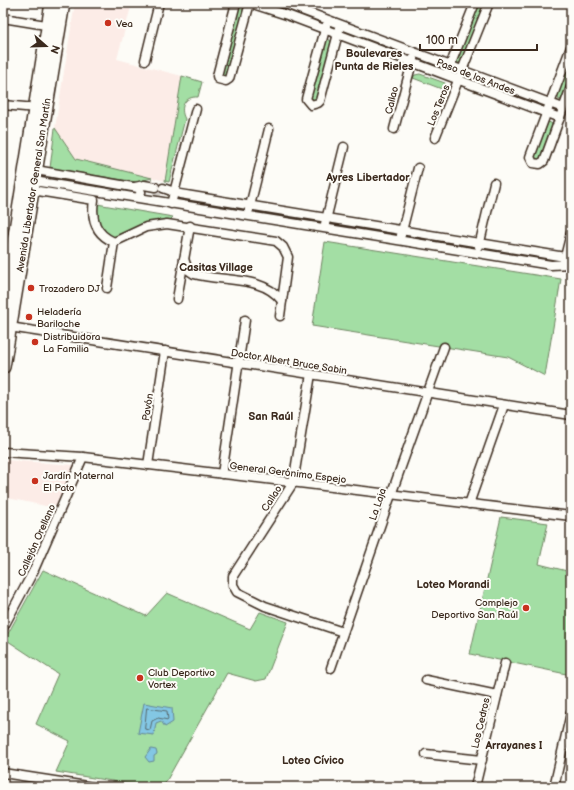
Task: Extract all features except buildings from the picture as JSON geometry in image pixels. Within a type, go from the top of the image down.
[{"type":"main road","name":"Avenida Libertador General San Martín","points":[[3,367],[6,326],[34,180],[54,26],[52,3]]},
{"type":"main road","name":"Avenida Libertador General San Martín","points":[[3,311],[36,108],[54,26],[63,3]]},
{"type":"street","points":[[145,60],[159,3]]},
{"type":"street","points":[[236,3],[217,76],[223,81],[226,81],[229,78],[250,3]]},
{"type":"street","name":"Paso de los Andes","points":[[250,3],[560,118]]},
{"type":"street","name":"Paso de los Andes","points":[[283,3],[563,108]]},
{"type":"street","points":[[446,76],[476,3]]},
{"type":"street","name":"Los Teros","points":[[435,138],[489,3]]},
{"type":"street","points":[[3,18],[54,26]]},
{"type":"street","points":[[328,20],[306,99],[311,105],[318,103],[320,100],[340,25]]},
{"type":"street","points":[[571,48],[530,158],[533,163],[540,164],[544,161],[571,87]]},
{"type":"street","name":"Callao","points":[[394,129],[415,53]]},
{"type":"street","points":[[3,105],[36,108]]},
{"type":"street","points":[[172,199],[196,109]]},
{"type":"street","points":[[247,216],[269,130]]},
{"type":"street","points":[[324,229],[344,147]]},
{"type":"street","points":[[400,240],[418,168]]},
{"type":"street","points":[[34,180],[135,187],[144,185],[159,187],[181,205],[477,253],[567,265],[571,233]]},
{"type":"street","points":[[34,180],[138,197],[250,207],[480,242],[568,259]]},
{"type":"street","points":[[34,180],[94,200],[92,216],[95,226],[103,236],[114,242]]},
{"type":"street","points":[[477,253],[494,184]]},
{"type":"street","points":[[135,187],[140,190],[138,197]]},
{"type":"street","points":[[138,197],[157,196],[172,199]]},
{"type":"street","points":[[114,242],[153,225],[167,224],[190,226],[270,239],[280,244],[288,257],[280,316]]},
{"type":"street","points":[[177,299],[190,226]]},
{"type":"street","points":[[107,288],[114,242]]},
{"type":"street","points":[[184,260],[188,270],[194,274],[262,286],[275,293],[282,301]]},
{"type":"street","points":[[222,474],[245,320]]},
{"type":"street","name":"Doctor Albert Bruce Sabin","points":[[6,326],[571,415]]},
{"type":"street","name":"La Laja","points":[[331,668],[444,347]]},
{"type":"street","name":"Pavón","points":[[148,465],[165,351]]},
{"type":"street","name":"Callao","points":[[312,374],[293,483],[233,576],[233,585],[237,592],[265,606],[343,632]]},
{"type":"street","points":[[469,504],[504,404]]},
{"type":"street","name":"General Gerónimo Espejo","points":[[3,452],[82,457],[571,516]]},
{"type":"street","name":"Callejón Orellano","points":[[3,628],[34,570],[82,457]]},
{"type":"street","name":"Los Cedros","points":[[475,787],[505,663]]},
{"type":"street","points":[[426,680],[497,695]]},
{"type":"street","points":[[554,787],[571,713]]},
{"type":"street","points":[[426,754],[482,760]]},
{"type":"street","points":[[3,773],[71,785],[92,787]]},
{"type":"shaded area","points":[[75,3],[132,3],[117,59],[182,76],[165,181],[76,159],[55,128]]},
{"type":"shaded area","name":"Jardín Maternal El Pato","points":[[5,460],[75,465],[55,508],[3,497],[3,462]]},
{"type":"green space","points":[[263,3],[280,5],[319,21],[318,23]]},
{"type":"green space","points":[[479,3],[486,3],[462,62],[458,63],[456,62]]},
{"type":"green space","points":[[239,9],[243,9],[244,12],[227,77],[220,77]]},
{"type":"green space","points":[[345,30],[407,54],[406,56],[344,33]]},
{"type":"green space","points":[[326,39],[330,40],[331,44],[316,100],[313,102],[310,98]]},
{"type":"green space","points":[[571,59],[571,78],[563,99],[559,100],[557,95]]},
{"type":"green space","points":[[420,74],[445,83],[447,91],[413,78],[415,75]]},
{"type":"green space","points":[[182,76],[202,82],[198,97],[189,98],[183,107],[183,115],[185,119],[169,182],[165,181]]},
{"type":"green space","points":[[469,77],[542,104],[540,106],[469,81],[467,78]]},
{"type":"green space","points":[[548,122],[553,126],[539,161],[534,159]]},
{"type":"green space","points":[[55,128],[76,159],[152,178],[136,182],[50,168]]},
{"type":"green space","points":[[54,177],[135,190],[136,192],[55,180]]},
{"type":"green space","points":[[184,199],[236,207],[237,211],[185,202]]},
{"type":"green space","points":[[97,204],[173,217],[170,220],[155,221],[141,225],[115,238],[109,236],[102,229],[97,215]]},
{"type":"green space","points":[[261,212],[314,221],[313,223],[259,214]]},
{"type":"green space","points":[[337,223],[389,233],[337,227],[335,225]]},
{"type":"green space","points":[[412,235],[466,244],[466,246],[413,238]]},
{"type":"green space","points":[[325,242],[561,279],[545,376],[508,357],[312,326]]},
{"type":"green space","points":[[490,248],[553,259],[490,250]]},
{"type":"green space","name":"Complejo Deportivo San Raúl","points":[[501,517],[548,523],[539,564],[571,572],[571,675],[470,654]]},
{"type":"green space","name":"Club Deportivo Vortex","points":[[43,570],[146,616],[167,593],[250,629],[260,612],[288,622],[266,679],[256,681],[227,673],[163,787],[149,787],[56,772],[70,741],[36,724],[58,674],[5,639]]},
{"type":"water","points":[[144,703],[172,708],[173,722],[165,727],[161,721],[156,723],[154,735],[138,733]]},
{"type":"water","points":[[151,749],[156,750],[157,754],[154,756],[154,761],[149,762],[145,757]]},
{"type":"tunnel","points":[[153,195],[162,197]]},
{"type":"place","name":"Vea","points":[[108,23]]},
{"type":"place","name":"Trozadero DJ","points":[[31,288]]},
{"type":"place","name":"Heladería Bariloche","points":[[29,317]]},
{"type":"place","name":"Distribuidora La Familia","points":[[35,342]]},
{"type":"place","name":"Jardín Maternal El Pato","points":[[35,481]]},
{"type":"place","name":"Complejo Deportivo San Raúl","points":[[526,608]]},
{"type":"place","name":"Club Deportivo Vortex","points":[[140,678]]},
{"type":"district","name":"Boulevares Punta de Rieles","points":[[374,59]]},
{"type":"district","name":"Ayres Libertador","points":[[368,177]]},
{"type":"district","name":"Casitas Village","points":[[216,267]]},
{"type":"district","name":"San Raúl","points":[[271,416]]},
{"type":"district","name":"Loteo Morandi","points":[[453,584]]},
{"type":"district","name":"Arrayanes I","points":[[514,745]]},
{"type":"district","name":"Loteo Cívico","points":[[313,760]]}]
